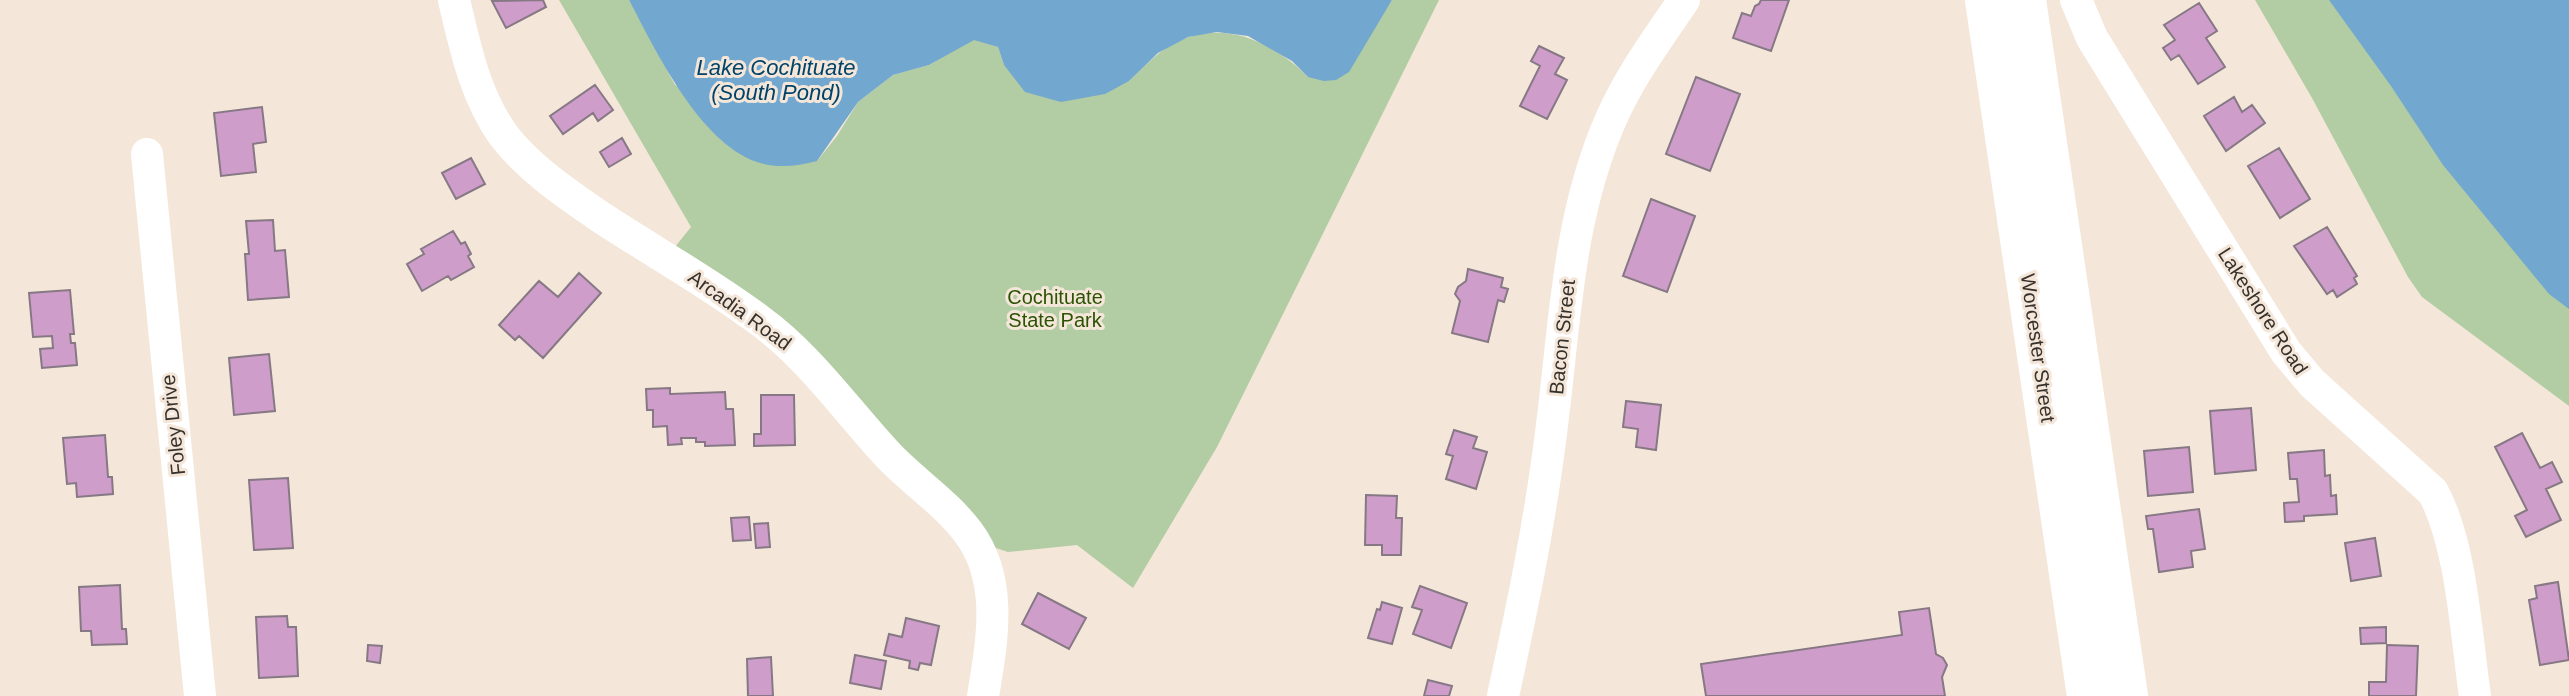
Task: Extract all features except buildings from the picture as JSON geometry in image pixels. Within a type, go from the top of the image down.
[{"type":"highway","name":"Worcester Street","points":[[1987,0],[2089,696]]},
{"type":"highway","name":"Worcester Street","points":[[2024,0],[2126,696]]},
{"type":"street","name":"Arcadia Road","points":[[454,0],[478,89],[504,135],[522,156],[569,195],[732,300],[780,337],[811,366],[904,471],[967,531],[986,567],[992,599],[992,636],[983,696]]},
{"type":"street","name":"Bacon Street","points":[[1503,696],[1545,480],[1570,267],[1581,206],[1598,152],[1620,100],[1684,0]]},
{"type":"street","name":"Lakeshore Road","points":[[2076,0],[2092,38],[2292,360],[2312,383],[2433,492],[2442,509],[2450,540],[2475,696]]},
{"type":"street","name":"Foley Drive","points":[[147,154],[200,696]]},
{"type":"green space","name":"Cochituate State Park","points":[[559,0],[629,0],[675,85],[817,161],[858,102],[893,75],[929,65],[974,39],[998,47],[1004,65],[1129,81],[1172,44],[1206,33],[1222,33],[1238,35],[1269,47],[1308,77],[1378,22],[1392,0],[1439,0],[1217,447],[1133,588],[1077,545],[1008,552],[993,547],[675,247],[691,227]]},
{"type":"green space","points":[[2255,0],[2569,0],[2569,406],[2422,297],[2408,277],[2312,98]]},
{"type":"water","name":"Lake Cochituate (South Pond)","points":[[629,0],[1392,0],[1349,72],[1336,80],[1308,77],[1292,61],[1248,36],[1217,32],[1188,37],[1158,53],[1129,81],[1105,94],[1061,102],[1025,92],[1004,65],[998,47],[974,40],[929,65],[893,75],[858,102],[817,161],[780,166],[757,162],[716,135],[681,93]]},
{"type":"water","points":[[2329,0],[2569,0],[2569,309],[2549,294],[2443,165]]}]
